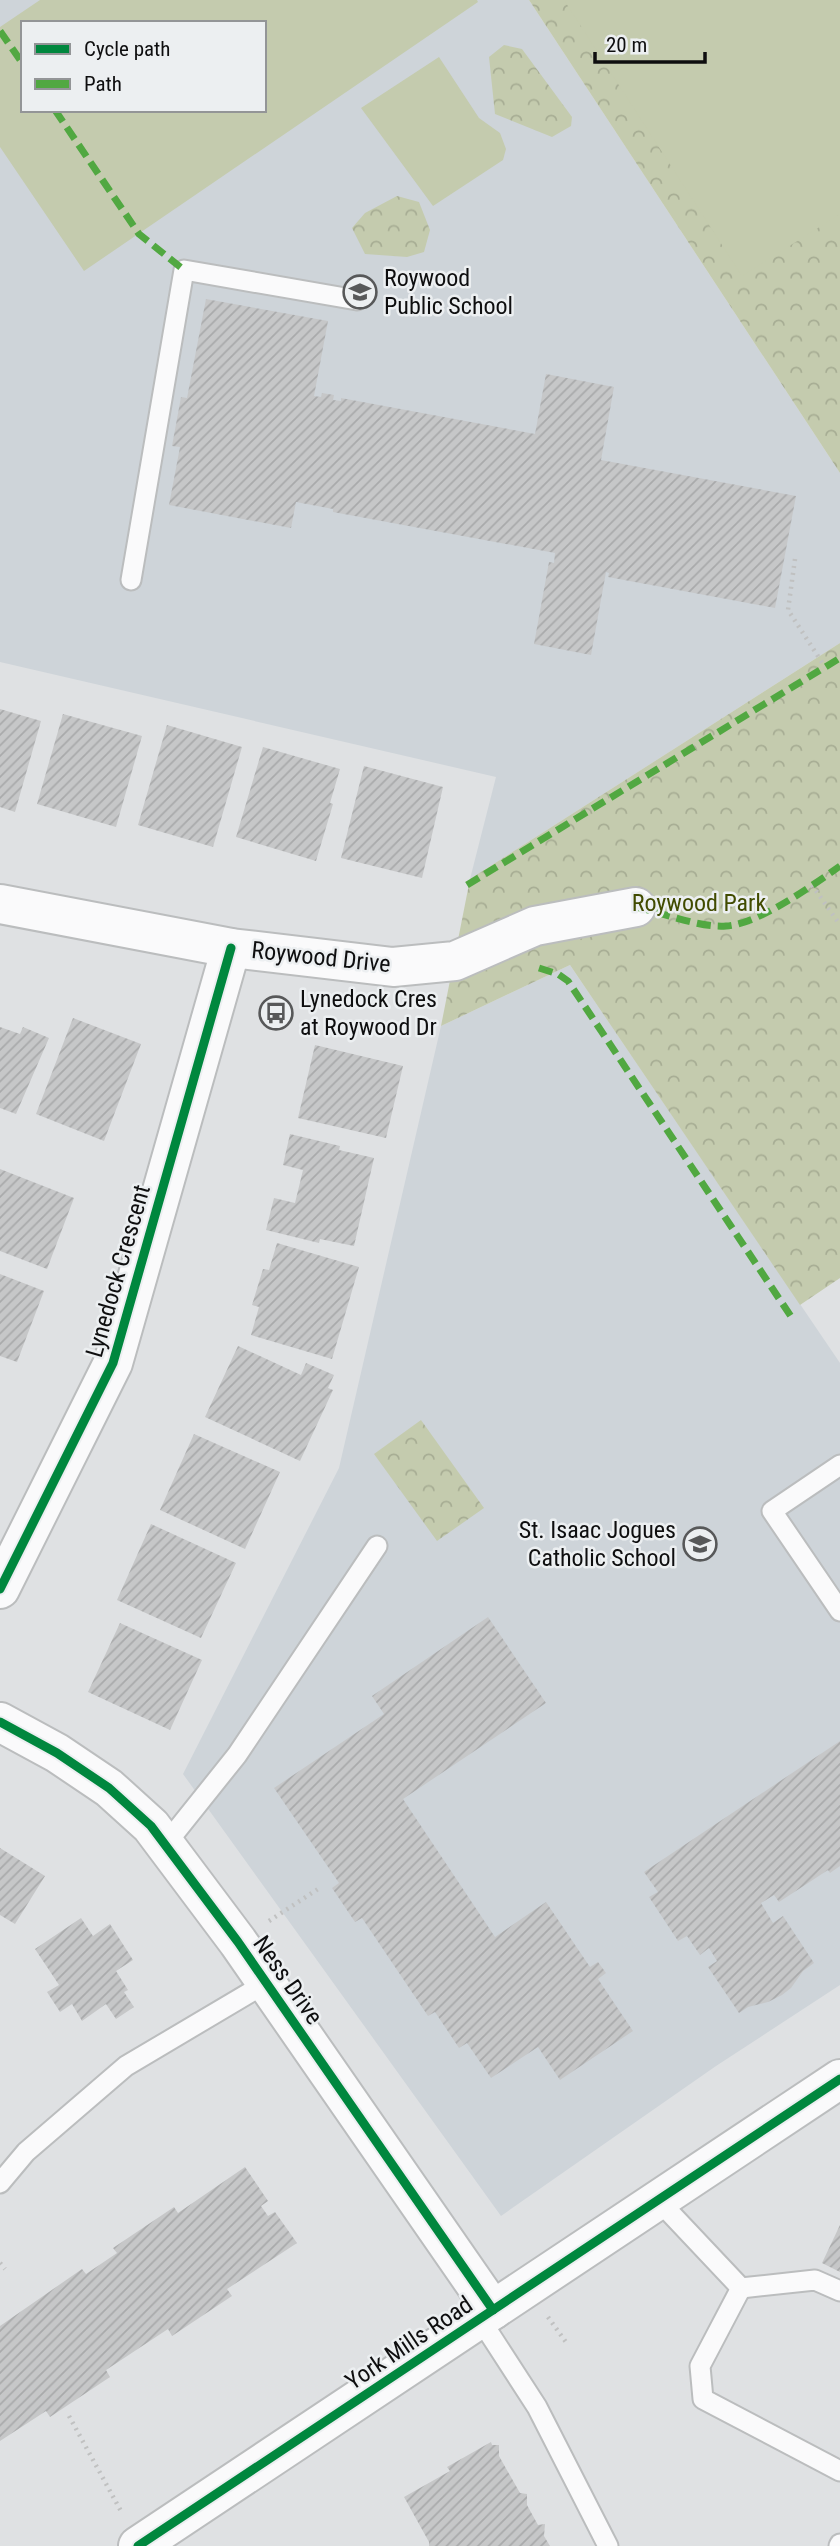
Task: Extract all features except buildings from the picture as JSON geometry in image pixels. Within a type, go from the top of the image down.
[{"type":"street","name":"Roywood Drive","points":[[0,904],[232,948],[393,967],[454,961],[535,926],[636,906]]},
{"type":"street","name":"Lynedock Crescent","points":[[0,1589],[113,1363],[232,948]]},
{"type":"street","name":"Ness Drive","points":[[0,1722],[57,1753],[109,1788],[151,1826],[238,1942],[486,2315]]},
{"type":"street","name":"York Mills Road","points":[[133,2534],[486,2315],[840,2079]]},
{"type":"lane","points":[[131,580],[184,270],[357,300]]},
{"type":"lane","points":[[840,1465],[772,1511],[840,1611]]},
{"type":"lane","points":[[165,1845],[237,1755],[377,1546]]},
{"type":"lane","points":[[0,2183],[26,2152],[126,2066],[266,1983]]},
{"type":"lane","points":[[658,2200],[741,2288]]},
{"type":"lane","points":[[741,2288],[815,2280],[840,2291]]},
{"type":"lane","points":[[741,2288],[700,2366],[703,2399],[840,2470]]},
{"type":"lane","points":[[486,2315],[537,2407],[608,2546]]},
{"type":"path","points":[[795,559],[788,610],[825,667]]},
{"type":"path","points":[[812,886],[840,925]]},
{"type":"path","points":[[238,1942],[321,1886]]},
{"type":"path","points":[[0,2263],[5,2269]]},
{"type":"path","points":[[544,2312],[568,2345]]},
{"type":"path","points":[[69,2416],[133,2534]]},
{"type":"shaded area","name":"Roywood Public School","points":[[0,0],[529,0],[840,473],[840,643],[470,879],[496,777],[0,662]]},
{"type":"shaded area","points":[[570,965],[840,1363],[840,1985],[716,2066],[501,2216],[183,1774],[339,1468],[441,1026]]},
{"type":"green space","points":[[40,0],[478,2],[84,271],[0,147],[0,27]]},
{"type":"green space","points":[[529,0],[840,0],[840,473]]},
{"type":"green space","points":[[564,0],[840,0],[840,214],[742,276]]},
{"type":"green space","points":[[504,45],[522,49],[572,117],[571,126],[552,137],[495,114],[489,57]]},
{"type":"green space","points":[[439,57],[479,118],[500,133],[506,149],[503,160],[433,206],[361,108]]},
{"type":"green space","points":[[397,196],[419,202],[430,230],[424,252],[407,257],[365,254],[352,228],[365,213]]},
{"type":"green space","name":"Roywood Park","points":[[840,643],[840,1278],[800,1305],[570,965],[441,1026],[470,879]]},
{"type":"green space","points":[[421,1420],[484,1508],[437,1541],[374,1454]]},
{"type":"marked path","points":[[0,31],[21,61]]},
{"type":"marked path","points":[[56,112],[139,234],[184,270]]},
{"type":"marked path","points":[[467,885],[840,658]]},
{"type":"marked path","points":[[636,907],[705,925],[739,924],[785,902],[840,866]]},
{"type":"marked path","points":[[539,968],[558,974],[568,981],[792,1318]]},
{"type":"cycle path","points":[[0,1589],[113,1363],[231,948]]},
{"type":"cycle path","points":[[0,1722],[57,1753],[109,1788],[151,1826],[238,1942],[493,2310]]},
{"type":"cycle path","points":[[138,2546],[840,2079]]},
{"type":"place","name":"Roywood Public School","points":[[360,292]]},
{"type":"place","name":"Lynedock Cres at Roywood Dr","points":[[276,1013]]},
{"type":"place","name":"St. Isaac Jogues Catholic School","points":[[700,1544]]}]
